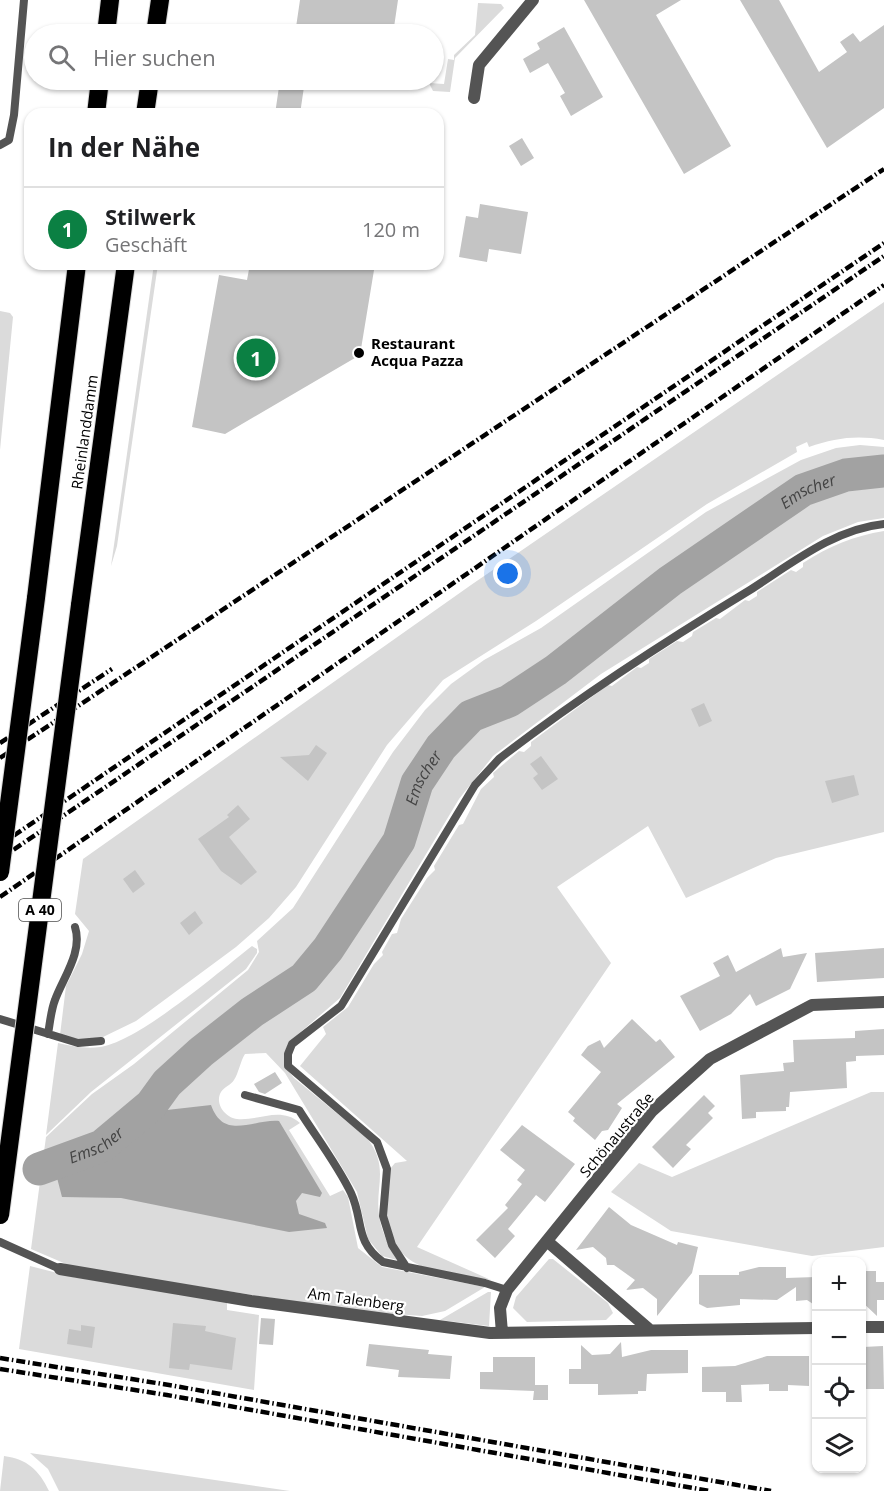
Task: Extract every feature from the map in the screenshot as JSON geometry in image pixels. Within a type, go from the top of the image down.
[{"type":"highway","points":[[107,24],[110,0]]},
{"type":"highway","points":[[156,24],[160,0]]},
{"type":"highway","points":[[97,108],[99,90]]},
{"type":"highway","points":[[146,108],[149,90]]},
{"type":"highway","name":"Rheinlanddamm","points":[[0,872],[76,270]]},
{"type":"highway","name":"Rheinlanddamm","points":[[0,1215],[125,270]]},
{"type":"street","points":[[474,98],[479,65],[533,0]]},
{"type":"street","name":"Schönaustraße","points":[[502,1333],[500,1308],[507,1290],[652,1111],[710,1059],[812,1005],[884,1002]]},
{"type":"street","points":[[548,1242],[650,1330]]},
{"type":"street","name":"Am Talenberg","points":[[60,1269],[250,1301],[502,1333],[812,1328]]},
{"type":"street","points":[[866,1327],[884,1327]]},
{"type":"lane","points":[[0,146],[9,140],[14,115],[24,0]]},
{"type":"lane","points":[[407,1268],[392,1245],[383,1216],[387,1169],[377,1142],[288,1066],[288,1054],[292,1044],[340,1006],[475,785],[499,759],[674,636],[793,563],[846,532],[884,524]]},
{"type":"lane","points":[[48,1034],[54,1002],[73,960],[78,937],[75,927]]},
{"type":"lane","points":[[0,1019],[78,1043],[101,1041]]},
{"type":"lane","points":[[245,1095],[299,1110],[351,1194],[363,1243],[383,1262],[485,1283],[507,1290]]},
{"type":"lane","points":[[0,1242],[60,1269]]},
{"type":"shaded area","points":[[478,3],[501,4],[504,8],[455,58],[450,92],[433,91],[444,90],[448,59],[454,60],[454,55],[475,35]]},
{"type":"shaded area","points":[[153,270],[157,270],[117,546],[111,566]]},
{"type":"shaded area","points":[[884,302],[884,440],[846,438],[809,447],[807,442],[796,447],[797,452],[707,504],[536,621],[443,680],[387,745],[296,887],[269,918],[236,947],[136,1021],[103,1037],[79,1040],[60,1035],[66,986],[82,954],[89,931],[75,914],[83,859],[471,585]]},
{"type":"shaded area","points":[[0,311],[10,313],[13,317],[0,450]]},
{"type":"shaded area","points":[[860,445],[884,447],[884,518],[858,522],[823,536],[601,674],[493,756],[459,799],[340,998],[288,1043],[284,1057],[286,1068],[294,1078],[367,1138],[374,1149],[380,1169],[378,1209],[380,1221],[397,1260],[382,1256],[368,1239],[357,1192],[285,1073],[266,1053],[245,1054],[234,1080],[221,1092],[220,1106],[233,1118],[285,1115],[300,1123],[289,1130],[330,1196],[343,1190],[348,1197],[358,1248],[382,1267],[485,1287],[445,1311],[422,1316],[356,1311],[73,1267],[31,1249],[46,1137],[92,1094],[134,1064],[248,970],[259,952],[257,941],[293,908],[393,752],[425,710],[451,684],[484,660],[541,628],[706,512],[801,460],[836,448]]},
{"type":"shaded area","points":[[884,531],[884,832],[776,858],[686,898],[648,826],[557,887],[611,963],[417,1247],[491,1280],[439,1272],[410,1260],[399,1250],[391,1235],[387,1216],[390,1169],[395,1163],[407,1161],[300,1066],[326,1034],[323,1027],[348,1007],[374,964],[383,955],[382,952],[392,934],[397,933],[401,919],[427,878],[435,870],[434,866],[459,825],[463,824],[481,789],[494,777],[493,773],[519,751],[524,752],[531,746],[531,742],[608,685],[612,686],[637,667],[641,668],[649,663],[649,659],[677,641],[683,642],[692,636],[693,632],[716,618],[720,619],[745,600],[749,601],[757,596],[757,592],[791,570],[796,572],[803,567],[803,563],[842,542]]},
{"type":"shaded area","points":[[252,946],[257,949],[257,953],[246,969],[91,1092],[46,1135],[58,1043],[89,1048],[100,1047],[135,1033],[200,988]]},
{"type":"shaded area","points":[[871,1092],[884,1092],[884,1247],[812,1256],[671,1231],[611,1192],[639,1163],[672,1177]]},
{"type":"shaded area","points":[[211,1105],[223,1122],[231,1125],[279,1121],[322,1193],[320,1197],[302,1193],[296,1201],[299,1214],[325,1223],[327,1228],[289,1232],[121,1198],[62,1197],[56,1174],[99,1157],[125,1142],[148,1123],[158,1111]]},
{"type":"shaded area","points":[[549,1259],[553,1259],[608,1303],[613,1313],[606,1320],[527,1322],[513,1308],[516,1297]]},
{"type":"shaded area","points":[[30,1266],[73,1277],[227,1301],[227,1310],[259,1315],[254,1390],[19,1349]]},
{"type":"shaded area","points":[[491,1292],[489,1326],[440,1320]]},
{"type":"shaded area","points":[[30,1453],[290,1491],[59,1491],[48,1469]]},
{"type":"shaded area","points":[[4,1456],[26,1463],[41,1477],[49,1491],[0,1491]]},
{"type":"building","points":[[300,0],[398,0],[394,24],[296,24]]},
{"type":"building","points":[[584,0],[681,0],[656,15],[731,146],[684,174]]},
{"type":"building","points":[[740,0],[779,0],[819,72],[847,52],[840,42],[853,33],[860,42],[884,25],[884,108],[827,148]]},
{"type":"building","points":[[564,27],[603,97],[571,116],[560,96],[565,93],[548,63],[530,73],[523,59],[540,49],[537,43]]},
{"type":"building","points":[[279,90],[304,90],[301,108],[276,108]]},
{"type":"building","points":[[522,138],[534,158],[521,166],[509,146]]},
{"type":"building","points":[[480,204],[528,212],[521,254],[489,249],[487,262],[459,257],[466,216],[478,218]]},
{"type":"building","points":[[249,270],[374,270],[360,355],[225,434],[192,427],[219,275],[247,280]]},
{"type":"building","points":[[704,703],[712,721],[699,727],[691,709]]},
{"type":"building","points":[[316,745],[327,753],[308,781],[280,757],[309,755]]},
{"type":"building","points":[[541,756],[558,779],[542,790],[533,778],[538,774],[530,764]]},
{"type":"building","points":[[854,775],[859,795],[832,803],[825,781]]},
{"type":"building","points":[[238,805],[250,819],[229,837],[257,872],[241,885],[221,871],[198,839],[229,817],[227,815]]},
{"type":"building","points":[[135,870],[145,884],[133,893],[123,879]]},
{"type":"building","points":[[195,911],[203,923],[189,935],[180,923]]},
{"type":"building","points":[[781,948],[783,957],[807,953],[790,989],[756,1006],[750,994],[731,1014],[700,1031],[680,996],[720,976],[713,963],[728,955],[736,972]]},
{"type":"building","points":[[884,948],[884,978],[817,982],[815,953]]},
{"type":"building","points":[[632,1019],[656,1042],[660,1039],[675,1057],[617,1104],[622,1108],[608,1130],[602,1131],[595,1140],[573,1121],[575,1118],[568,1112],[601,1072],[581,1055],[588,1046],[600,1040],[604,1048]]},
{"type":"building","points":[[884,1029],[884,1055],[856,1056],[856,1061],[846,1062],[847,1088],[790,1092],[789,1107],[786,1107],[786,1111],[756,1112],[756,1118],[742,1119],[740,1075],[784,1071],[783,1063],[794,1062],[793,1040],[855,1038],[855,1031]]},
{"type":"building","points":[[275,1072],[282,1083],[265,1094],[259,1092],[254,1084]]},
{"type":"building","points":[[704,1095],[715,1106],[708,1113],[713,1118],[686,1145],[691,1149],[673,1168],[652,1147]]},
{"type":"building","points":[[522,1125],[575,1164],[545,1202],[536,1195],[508,1229],[515,1236],[495,1258],[476,1240],[508,1208],[505,1205],[522,1184],[517,1180],[525,1170],[500,1150]]},
{"type":"building","points":[[609,1207],[631,1225],[677,1245],[678,1242],[698,1247],[692,1273],[657,1316],[657,1299],[643,1288],[626,1290],[635,1280],[614,1265],[607,1265],[606,1258],[593,1247],[576,1250]]},
{"type":"building","points":[[759,1267],[786,1267],[786,1278],[812,1277],[812,1303],[807,1300],[796,1301],[796,1287],[777,1300],[740,1299],[740,1305],[707,1308],[699,1304],[699,1275],[739,1275],[739,1272]]},
{"type":"building","points":[[866,1271],[876,1271],[876,1282],[884,1282],[884,1300],[877,1300],[877,1316],[866,1306]]},
{"type":"building","points":[[261,1318],[275,1319],[273,1345],[259,1344]]},
{"type":"building","points":[[173,1323],[206,1326],[205,1331],[236,1338],[232,1370],[190,1364],[189,1370],[169,1368]]},
{"type":"building","points":[[81,1325],[95,1327],[92,1348],[67,1344],[69,1329],[81,1331]]},
{"type":"building","points":[[621,1342],[622,1357],[651,1350],[688,1350],[688,1373],[647,1374],[646,1391],[638,1391],[638,1394],[598,1395],[598,1384],[569,1384],[569,1369],[581,1369],[581,1345],[592,1355],[610,1354]]},
{"type":"building","points":[[369,1344],[429,1350],[428,1354],[452,1356],[450,1379],[398,1377],[399,1370],[366,1366]]},
{"type":"building","points":[[883,1346],[884,1389],[866,1389],[866,1347]]},
{"type":"building","points":[[767,1356],[809,1356],[809,1386],[788,1385],[788,1391],[769,1391],[769,1384],[741,1385],[742,1402],[726,1402],[726,1392],[702,1392],[702,1367],[735,1366]]},
{"type":"building","points":[[493,1357],[535,1357],[535,1385],[548,1385],[548,1400],[533,1400],[534,1391],[480,1389],[480,1372],[493,1372]]},
{"type":"waterway","name":"Emscher","points":[[39,1169],[102,1146],[151,1105],[167,1083],[201,1052],[252,1012],[304,978],[328,949],[399,841],[417,783],[441,747],[471,716],[509,701],[556,670],[670,581],[803,490],[846,475],[884,471]]},
{"type":"railway","points":[[0,758],[884,169]]},
{"type":"railway","points":[[0,845],[884,243]]},
{"type":"railway","points":[[0,859],[884,256]]},
{"type":"railway","points":[[0,897],[884,285]]},
{"type":"railway","points":[[0,743],[112,669]]},
{"type":"railway","points":[[0,1358],[169,1385],[771,1491]]},
{"type":"railway","points":[[0,1369],[167,1395],[710,1491]]},
{"type":"place","name":"Restaurant Acqua Pazza","points":[[359,353]]},
{"type":"place","name":"Stilwerk","points":[[256,358]]}]
